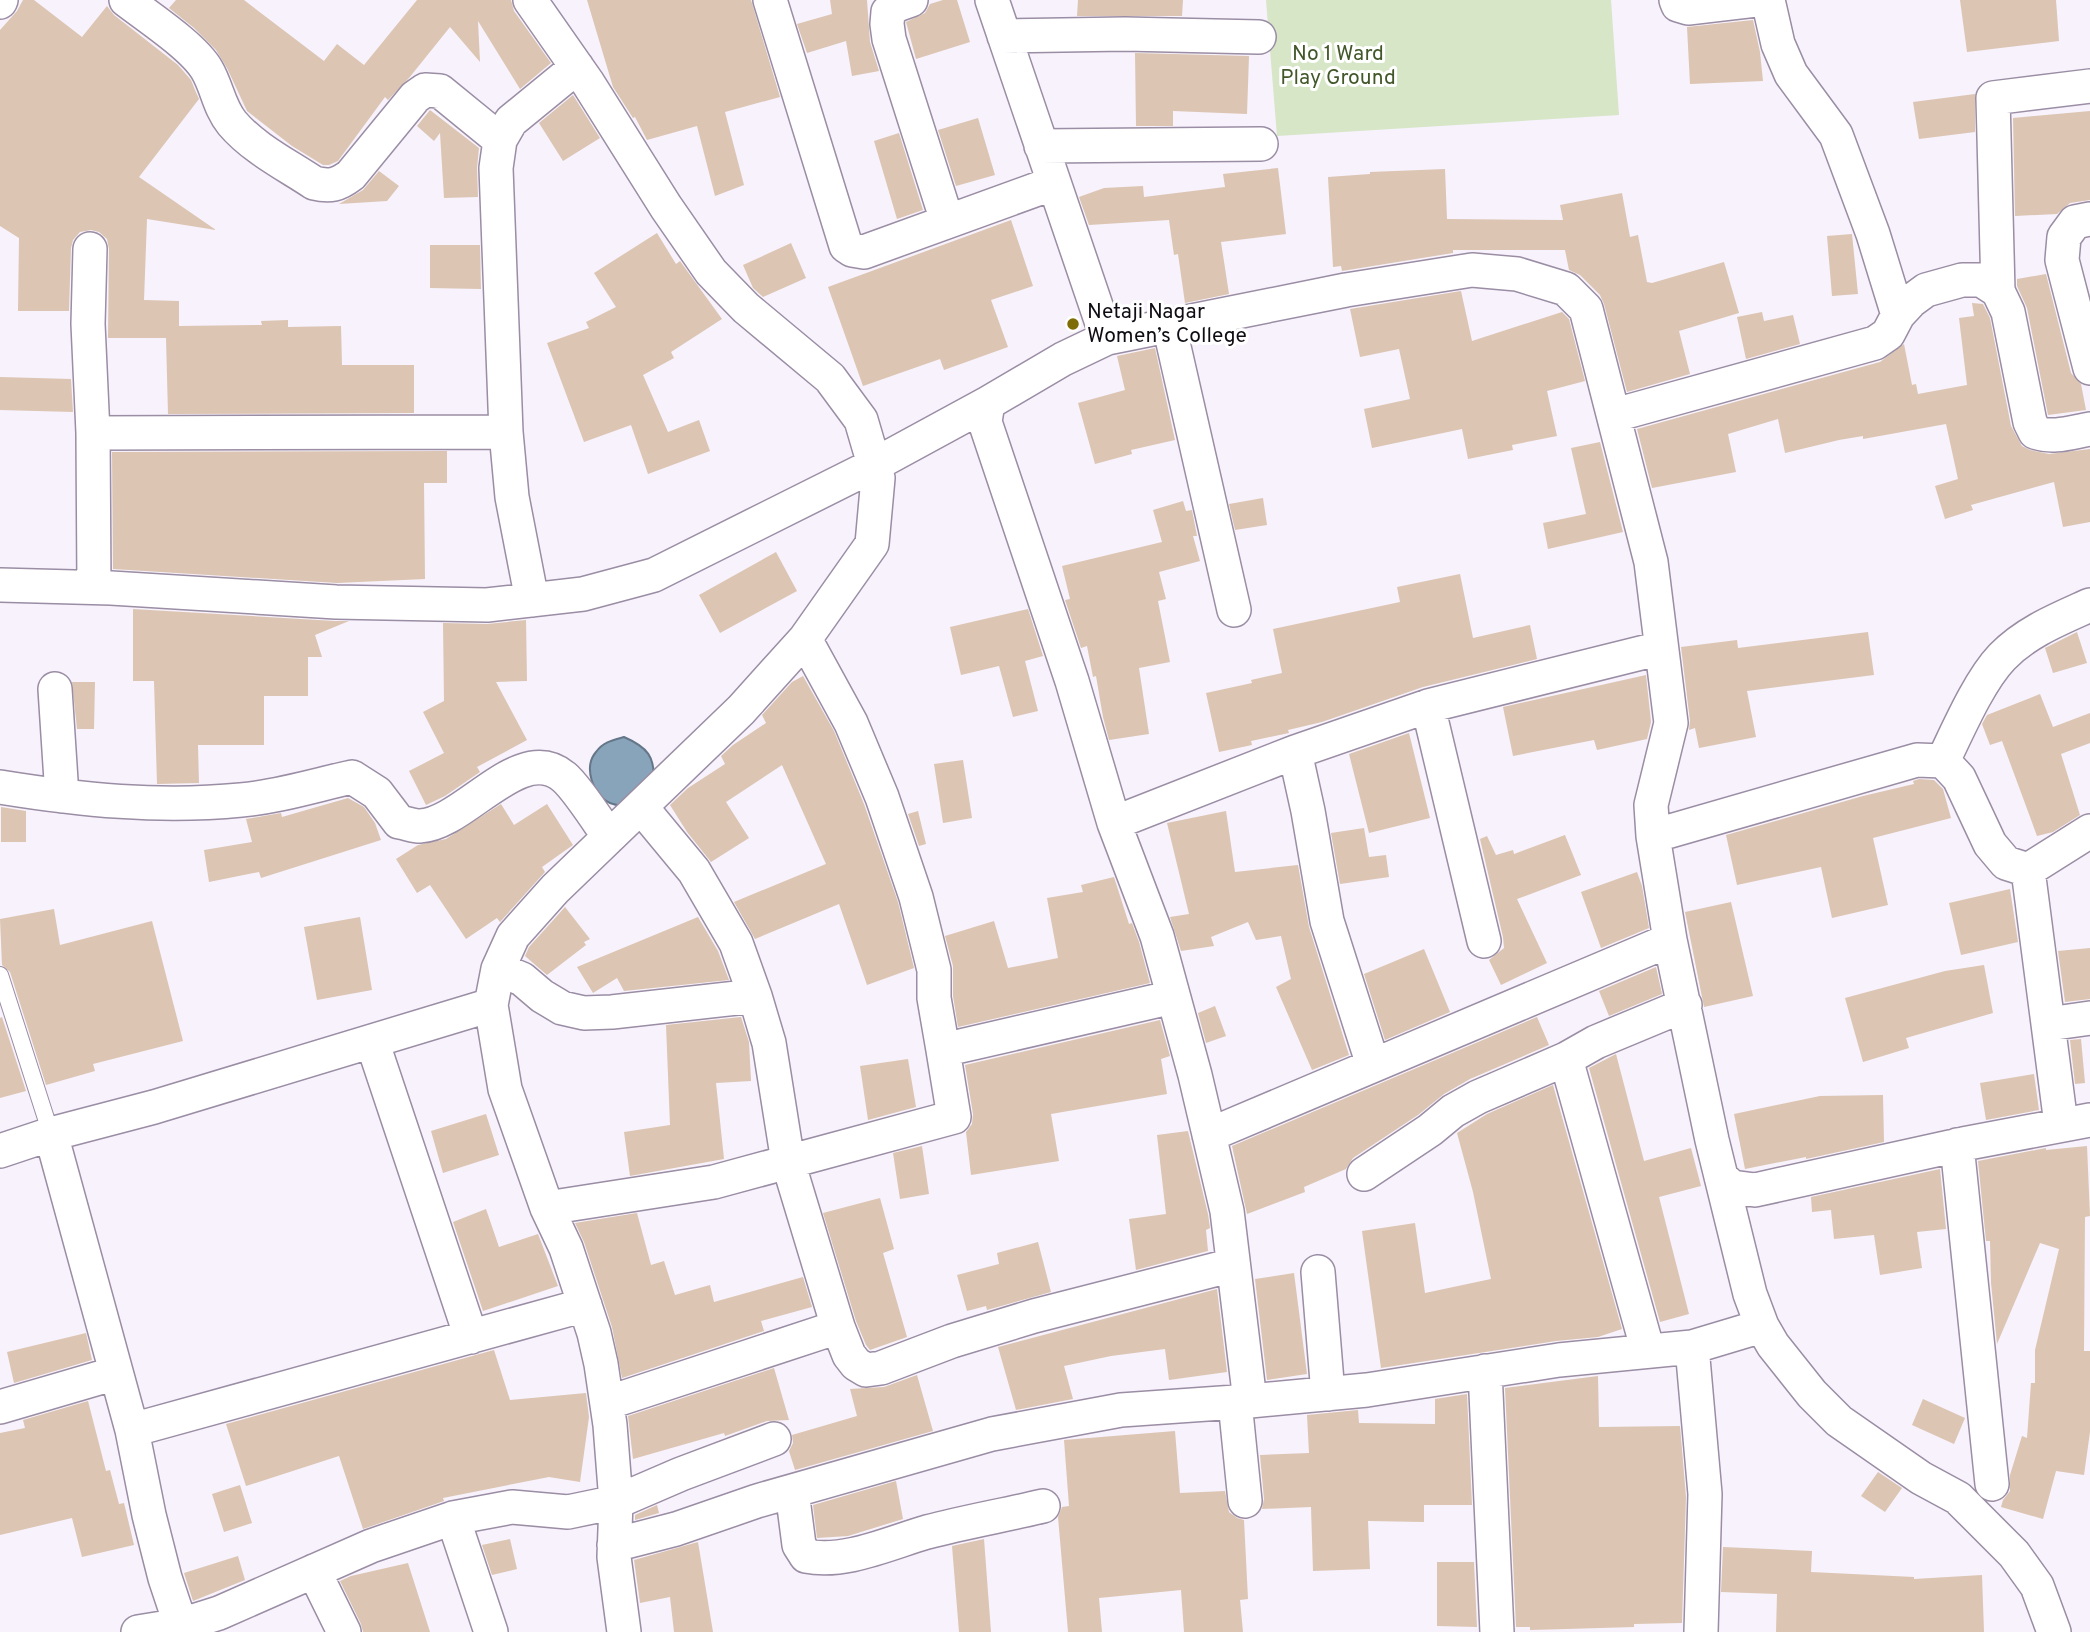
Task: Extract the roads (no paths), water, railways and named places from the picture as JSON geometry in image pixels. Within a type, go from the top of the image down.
[{"type":"street","points":[[126,0],[194,54],[207,69],[226,114],[246,137],[314,183],[327,186],[339,184],[351,175],[415,97],[425,90],[440,91],[500,140]]},
{"type":"street","points":[[531,0],[577,67],[623,143],[712,272],[746,308],[830,378],[860,420],[878,478],[872,544],[805,639],[741,710],[555,889],[513,936],[498,969],[491,1005],[505,1089],[547,1208],[566,1248],[594,1334],[607,1403],[616,1502],[614,1545],[624,1632]]},
{"type":"street","points":[[770,0],[846,246],[852,250],[864,252],[1054,183]]},
{"type":"street","points":[[911,0],[888,12],[889,39],[947,222]]},
{"type":"street","points":[[992,0],[1107,338]]},
{"type":"street","points":[[1676,0],[1678,5],[1688,8],[1756,0]]},
{"type":"street","points":[[1768,0],[1778,44],[1791,74],[1836,135],[1874,234],[1898,315]]},
{"type":"street","points":[[1004,36],[1125,34],[1258,37]]},
{"type":"street","points":[[532,600],[512,497],[506,432],[496,168],[500,140],[511,121],[577,67]]},
{"type":"street","points":[[2090,86],[1993,99],[1998,291],[2008,312],[2030,422],[2035,432],[2045,436],[2090,429]]},
{"type":"street","points":[[1041,146],[1261,144]]},
{"type":"street","points":[[2090,219],[2075,222],[2064,237],[2062,260],[2090,368]]},
{"type":"street","points":[[90,249],[88,324],[93,433],[94,587]]},
{"type":"street","points":[[0,585],[94,587],[335,602],[487,605],[583,594],[654,575],[874,465],[1063,359],[1107,338],[1346,290],[1472,270],[1517,274],[1566,289],[1586,309],[1651,562],[1671,723],[1651,805],[1653,836],[1670,940],[1721,1177],[1750,1294],[1762,1326],[1773,1345],[1812,1394],[1839,1420],[1921,1478],[1958,1498],[2014,1554],[2036,1586],[2053,1632]]},
{"type":"street","points":[[1615,415],[1875,343],[1888,334],[1898,315],[1911,301],[1926,290],[1962,280],[1981,280],[1998,291]]},
{"type":"street","points":[[1169,325],[1234,610]]},
{"type":"street","points":[[988,403],[985,422],[1065,658],[1114,823],[1157,936],[1227,1211],[1243,1402],[1245,1501]]},
{"type":"street","points":[[93,433],[506,432]]},
{"type":"street","points":[[1943,761],[1973,701],[2001,657],[2043,626],[2090,605]]},
{"type":"street","points":[[547,1208],[714,1182],[954,1117],[934,998],[934,970],[916,897],[882,797],[851,723],[805,639]]},
{"type":"street","points":[[1114,823],[1295,752],[1428,706],[1661,648]]},
{"type":"street","points":[[55,689],[62,796]]},
{"type":"street","points":[[1428,706],[1484,941]]},
{"type":"street","points":[[1295,752],[1327,921],[1373,1065]]},
{"type":"street","points":[[1653,836],[1917,760],[1943,761],[1959,778],[1990,844],[2006,863],[2028,870],[2090,831]]},
{"type":"street","points":[[0,788],[152,805],[244,800],[352,777],[377,793],[399,822],[422,826],[449,815],[519,771],[546,767],[564,777],[609,837]]},
{"type":"street","points":[[641,807],[694,871],[736,943],[768,1043],[788,1161],[838,1327],[849,1355],[856,1364],[866,1370],[881,1368],[952,1341],[1034,1316],[1233,1265]]},
{"type":"street","points":[[1721,1177],[1732,1186],[1755,1190],[2075,1122],[2048,1024],[2028,870]]},
{"type":"street","points":[[1209,1135],[1670,940]]},
{"type":"street","points":[[498,969],[522,979],[562,1008],[584,1013],[755,996]]},
{"type":"street","points":[[943,1049],[1173,998]]},
{"type":"street","points":[[0,1151],[491,1005]]},
{"type":"street","points":[[1364,1174],[1430,1130],[1453,1111],[1478,1097],[1566,1059],[1596,1042],[1685,1005]]},
{"type":"street","points":[[2048,1024],[2090,1018]]},
{"type":"street","points":[[372,1041],[471,1337]]},
{"type":"street","points":[[1566,1059],[1648,1351]]},
{"type":"street","points":[[51,1134],[132,1430],[165,1578],[182,1629]]},
{"type":"street","points":[[1957,1145],[1992,1484]]},
{"type":"street","points":[[1318,1272],[1328,1394]]},
{"type":"street","points":[[132,1430],[585,1305]]},
{"type":"street","points":[[614,1545],[676,1529],[792,1491],[992,1434],[1121,1410],[1367,1390],[1485,1371],[1692,1347],[1762,1326]]},
{"type":"street","points":[[607,1403],[838,1327]]},
{"type":"street","points":[[1692,1347],[1705,1494],[1701,1632]]},
{"type":"street","points":[[1485,1371],[1497,1632]]},
{"type":"street","points":[[0,1407],[116,1373]]},
{"type":"street","points":[[138,1632],[182,1629],[371,1546],[453,1518],[512,1507],[568,1511],[616,1502],[774,1439]]},
{"type":"street","points":[[792,1491],[799,1545],[806,1556],[821,1559],[838,1558],[930,1532],[1043,1506]]},
{"type":"street","points":[[453,1518],[491,1632]]},
{"type":"street","points":[[314,1571],[344,1632]]},
{"type":"lane","points":[[0,975],[51,1134]]},
{"type":"water","points":[[624,737],[644,749],[651,759],[654,773],[653,782],[627,807],[604,799],[595,788],[590,773],[592,758],[599,749],[608,742]]},
{"type":"place","name":"Netaji Nagar Women’s College","points":[[1073,324]]},
{"type":"park label","name":"No 1 Ward Play Ground","points":[[1338,66]]}]
